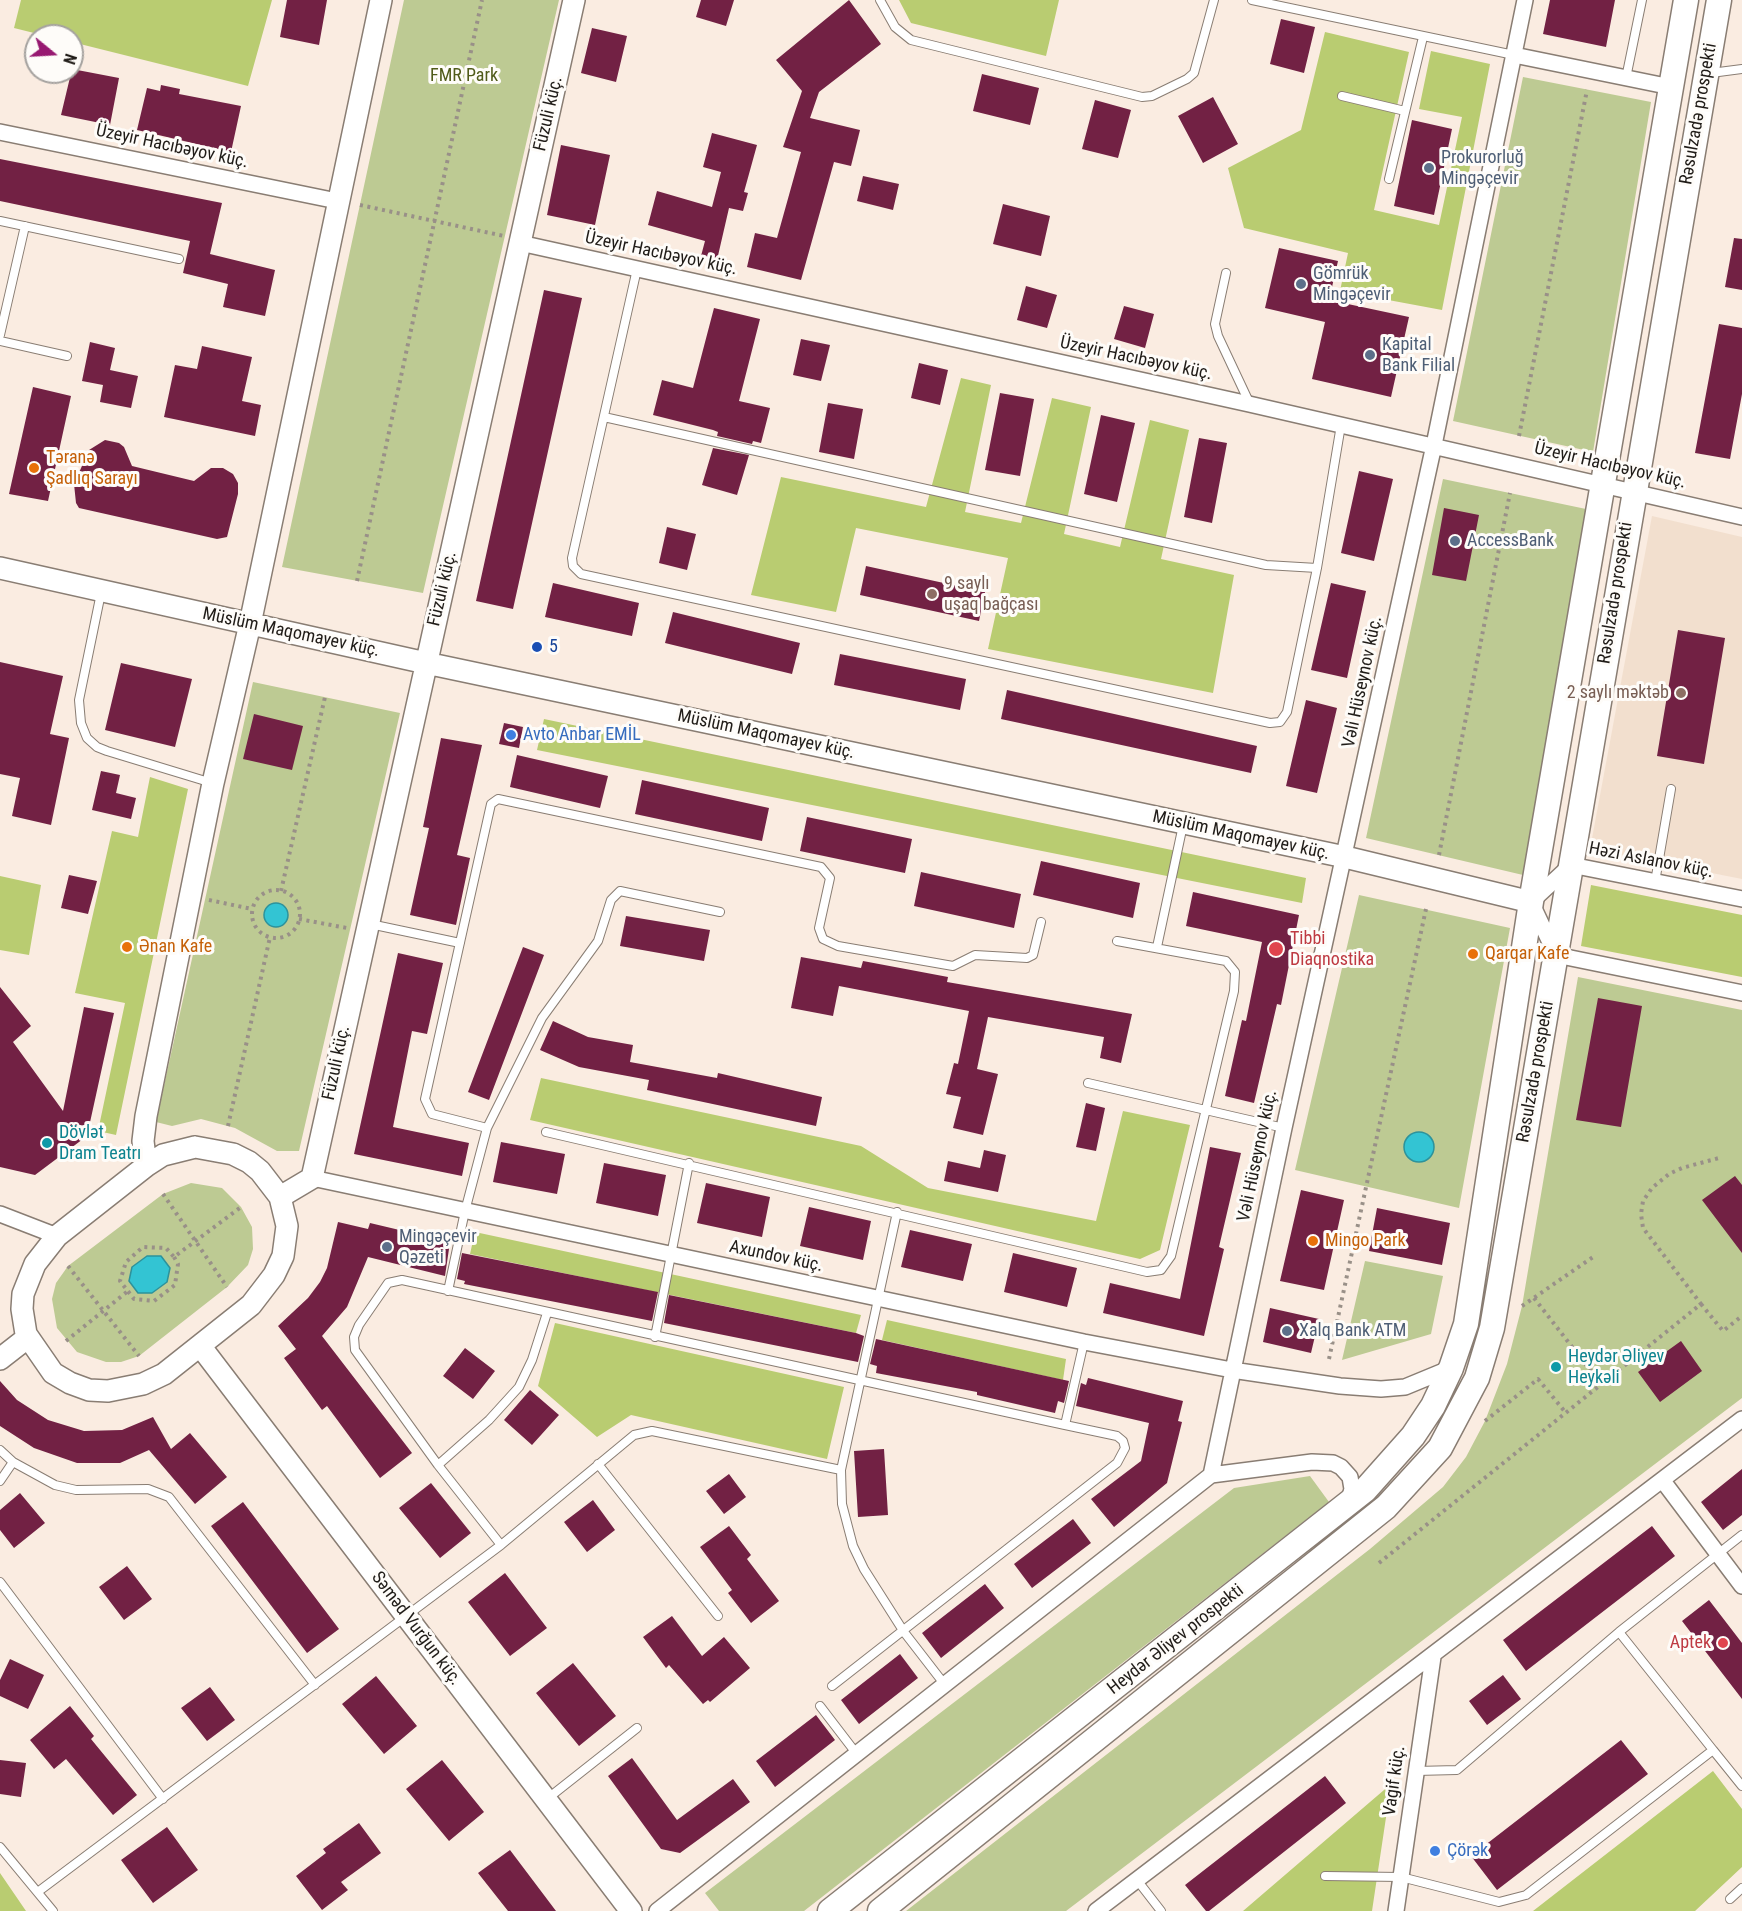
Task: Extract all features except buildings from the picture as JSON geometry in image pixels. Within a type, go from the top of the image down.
[{"type":"main road","name":"Rəsulzadə prospekti","points":[[1466,1324],[1531,903],[1686,0]]},
{"type":"main road","name":"Rəsulzadə prospekti","points":[[1492,1328],[1633,491],[1719,0]]},
{"type":"main road","name":"Heydər Əliyev prospekti","points":[[830,1911],[1365,1490],[1413,1436],[1433,1406],[1451,1368],[1466,1324]]},
{"type":"main road","name":"Heydər Əliyev prospekti","points":[[880,1911],[1386,1507],[1440,1448],[1477,1378],[1492,1328]]},
{"type":"street","points":[[146,1166],[143,1141],[146,1116],[213,783],[250,624],[381,0]]},
{"type":"street","name":"Füzuli küç.","points":[[312,1178],[360,926],[426,663],[512,240],[574,0]]},
{"type":"street","name":"Vəli Hüseynov küç.","points":[[1211,1475],[1284,1128],[1434,445],[1525,0]]},
{"type":"street","points":[[1514,55],[1671,87]]},
{"type":"street","name":"Üzeyir Hacıbəyov küç.","points":[[0,132],[337,201]]},
{"type":"street","name":"Üzeyir Hacıbəyov küç.","points":[[512,240],[1341,424],[1742,517]]},
{"type":"street","name":"Müslüm Maqomayev küç.","points":[[0,568],[426,663],[1344,857],[1531,903]]},
{"type":"street","name":"Həzi Aslanov küç.","points":[[1531,903],[1571,865],[1742,899]]},
{"type":"street","points":[[1531,903],[1556,955],[1742,993]]},
{"type":"street","points":[[208,1148],[233,1154],[260,1171],[280,1197],[287,1226],[283,1256],[274,1275],[251,1305],[201,1347],[164,1374],[143,1384],[108,1391],[89,1390],[53,1373],[27,1338],[23,1323],[23,1294],[35,1264],[57,1236],[163,1155],[177,1150],[208,1148]]},
{"type":"street","points":[[280,1197],[312,1178]]},
{"type":"street","name":"Axundov küç.","points":[[312,1178],[1084,1342],[1232,1370],[1340,1386],[1381,1389],[1405,1387],[1451,1368]]},
{"type":"street","points":[[0,1214],[57,1236]]},
{"type":"street","points":[[0,1359],[27,1338]]},
{"type":"street","name":"Səməd Vurğun küç.","points":[[201,1347],[631,1911]]},
{"type":"street","points":[[1096,1911],[1433,1657],[1742,1419]]},
{"type":"street","points":[[657,1911],[1211,1475],[1312,1462],[1333,1463],[1341,1467],[1350,1477],[1352,1489],[1348,1504]]},
{"type":"street","points":[[1662,1481],[1742,1586]]},
{"type":"street","name":"Vagif küç.","points":[[1396,1911],[1433,1657]]},
{"type":"lane","points":[[880,0],[895,27],[911,40],[1142,97],[1152,96],[1194,73],[1214,0]]},
{"type":"lane","points":[[1252,0],[1514,55]]},
{"type":"lane","points":[[1626,78],[1642,0]]},
{"type":"lane","points":[[1389,179],[1422,37]]},
{"type":"lane","points":[[1706,73],[1742,69]]},
{"type":"lane","points":[[1342,96],[1405,111]]},
{"type":"lane","points":[[0,221],[179,259]]},
{"type":"lane","points":[[0,334],[25,226]]},
{"type":"lane","points":[[637,269],[572,558],[573,566],[581,574],[1270,723],[1280,722],[1287,712],[1317,568],[1341,424]]},
{"type":"lane","points":[[1227,273],[1215,324],[1218,336],[1249,404]]},
{"type":"lane","points":[[0,342],[68,356]]},
{"type":"lane","points":[[604,417],[1266,565],[1317,568]]},
{"type":"lane","points":[[101,591],[79,700],[81,723],[87,738],[97,747],[107,751],[213,783]]},
{"type":"lane","points":[[1655,882],[1671,789]]},
{"type":"lane","points":[[487,1128],[432,1114],[424,1099],[491,804],[498,799],[506,798],[821,867],[830,878],[819,928],[823,939],[838,946],[953,966],[975,955],[1027,958],[1033,955],[1041,922]]},
{"type":"lane","points":[[1157,947],[1184,823]]},
{"type":"lane","points":[[448,1291],[465,1211],[487,1128],[542,1018],[598,941],[611,900],[620,891],[720,912]]},
{"type":"lane","points":[[360,926],[460,943]]},
{"type":"lane","points":[[546,1132],[689,1163],[1147,1272],[1161,1270],[1171,1256],[1234,991],[1235,972],[1226,961],[1117,941]]},
{"type":"lane","points":[[1089,1083],[1284,1128]]},
{"type":"lane","points":[[655,1337],[689,1163]]},
{"type":"lane","points":[[897,1212],[880,1299],[859,1382],[841,1470],[842,1504],[853,1546],[864,1569],[904,1632],[945,1685]]},
{"type":"lane","points":[[501,1545],[438,1465],[355,1350],[354,1337],[365,1315],[388,1283],[402,1280],[859,1382],[1065,1425],[1117,1437],[1123,1441],[1123,1456],[904,1632],[832,1686]]},
{"type":"lane","points":[[438,1465],[489,1420],[519,1387],[532,1360],[547,1313]]},
{"type":"lane","points":[[1065,1425],[1084,1342]]},
{"type":"lane","points":[[39,1891],[501,1545],[634,1435],[652,1431],[841,1470]]},
{"type":"lane","points":[[0,1450],[13,1462],[55,1485],[76,1490],[148,1489],[169,1497],[315,1685]]},
{"type":"lane","points":[[0,1481],[13,1462]]},
{"type":"lane","points":[[598,1464],[718,1616]]},
{"type":"lane","points":[[1416,1771],[1457,1770],[1619,1632],[1742,1535]]},
{"type":"lane","points":[[0,1582],[163,1799]]},
{"type":"lane","points":[[1619,1632],[1742,1786]]},
{"type":"lane","points":[[820,1706],[856,1753]]},
{"type":"lane","points":[[546,1800],[637,1728]]},
{"type":"lane","points":[[1324,1876],[1401,1877],[1499,1902],[1526,1895],[1713,1750]]},
{"type":"lane","points":[[0,1847],[39,1891],[52,1911]]},
{"type":"lane","points":[[1137,1880],[1161,1911]]},
{"type":"lane","points":[[1730,1899],[1742,1888]]},
{"type":"path","points":[[357,581],[482,0]]},
{"type":"path","points":[[1520,436],[1587,90]]},
{"type":"path","points":[[360,204],[512,240]]},
{"type":"path","points":[[1439,855],[1510,494]]},
{"type":"path","points":[[281,891],[326,697]]},
{"type":"path","points":[[281,891],[296,901],[299,919],[288,934],[270,937],[255,926],[252,909],[263,894],[281,891]]},
{"type":"path","points":[[205,900],[252,909]]},
{"type":"path","points":[[1329,1359],[1426,909]]},
{"type":"path","points":[[299,919],[360,926]]},
{"type":"path","points":[[228,1126],[270,937]]},
{"type":"path","points":[[1719,1158],[1669,1174],[1647,1194],[1643,1201],[1641,1214],[1643,1228],[1723,1331],[1742,1316]]},
{"type":"path","points":[[163,1194],[227,1287]]},
{"type":"path","points":[[174,1257],[241,1207]]},
{"type":"path","points":[[143,1247],[166,1248],[174,1257],[178,1264],[175,1285],[154,1301],[134,1299],[120,1281],[126,1262],[143,1247]]},
{"type":"path","points":[[1522,1306],[1596,1255]]},
{"type":"path","points":[[68,1266],[140,1356]]},
{"type":"path","points":[[66,1341],[128,1291]]},
{"type":"path","points":[[1534,1298],[1601,1384]]},
{"type":"path","points":[[1379,1563],[1701,1304]]},
{"type":"path","points":[[1485,1421],[1538,1379],[1566,1413]]},
{"type":"shaded area","name":"2 saylı məktəb","points":[[1652,516],[1742,537],[1742,879],[1590,849]]},
{"type":"green space","points":[[21,0],[272,0],[248,86],[84,45],[84,24],[24,24],[24,30],[14,28]]},
{"type":"green space","name":"FMR Park","points":[[404,0],[559,0],[423,593],[282,567]]},
{"type":"green space","points":[[899,0],[1059,0],[1046,56],[911,23]]},
{"type":"green space","points":[[1325,32],[1409,52],[1374,210],[1439,225],[1462,117],[1419,109],[1431,51],[1490,64],[1442,310],[1340,291],[1348,253],[1244,228],[1228,168],[1301,130]]},
{"type":"green space","points":[[1523,77],[1651,102],[1593,452],[1453,421]]},
{"type":"green space","points":[[961,378],[991,385],[965,512],[1021,523],[1052,398],[1091,407],[1064,534],[1120,547],[1150,420],[1189,430],[1161,559],[1234,575],[1213,693],[988,649],[1008,558],[856,528],[836,612],[751,595],[781,477],[926,507]]},
{"type":"green space","points":[[1443,479],[1586,509],[1523,875],[1366,838]]},
{"type":"green space","points":[[253,682],[400,713],[299,1151],[277,1151],[235,1128],[201,1119],[172,1126],[156,1122]]},
{"type":"green space","points":[[544,719],[1306,878],[1302,903],[537,750]]},
{"type":"green space","points":[[150,777],[188,789],[116,1135],[98,1131],[125,1003],[75,993],[112,831],[138,837]]},
{"type":"green space","points":[[0,876],[41,885],[29,955],[0,950]]},
{"type":"green space","points":[[1591,885],[1742,915],[1742,977],[1581,946]]},
{"type":"green space","points":[[1359,895],[1510,928],[1459,1208],[1295,1170]]},
{"type":"green space","points":[[1578,977],[1742,1010],[1742,1398],[1066,1911],[906,1911],[1370,1549],[1443,1487],[1466,1457],[1485,1421],[1507,1364],[1522,1306]]},
{"type":"green space","points":[[541,1078],[861,1146],[928,1188],[1096,1221],[1123,1111],[1190,1125],[1160,1250],[1140,1259],[530,1120]]},
{"type":"green space","points":[[191,1183],[222,1188],[241,1207],[252,1227],[253,1249],[248,1265],[227,1287],[139,1356],[121,1362],[106,1362],[77,1352],[57,1328],[52,1299],[56,1283],[68,1266],[163,1194]]},
{"type":"green space","points":[[475,1232],[861,1315],[856,1333],[470,1254]]},
{"type":"green space","points":[[1365,1261],[1443,1276],[1431,1334],[1342,1360]]},
{"type":"green space","points":[[887,1320],[1066,1359],[1063,1380],[882,1340]]},
{"type":"green space","points":[[555,1323],[844,1387],[827,1459],[631,1415],[597,1437],[538,1386]]},
{"type":"green space","points":[[1310,1476],[1329,1502],[804,1911],[719,1911],[705,1893],[1234,1488]]},
{"type":"green space","points":[[1713,1771],[1742,1809],[1742,1867],[1695,1911],[1533,1911]]},
{"type":"green space","points":[[1391,1784],[1372,1911],[1243,1911]]},
{"type":"green space","points":[[0,1873],[26,1911],[0,1911]]},
{"type":"water","points":[[276,903],[284,907],[288,915],[284,923],[276,927],[268,923],[264,915],[268,907]]},
{"type":"water","points":[[1419,1132],[1425,1133],[1433,1141],[1433,1153],[1425,1161],[1419,1162],[1413,1161],[1405,1153],[1404,1147],[1405,1141],[1413,1133]]},
{"type":"water","points":[[147,1256],[161,1256],[170,1268],[167,1282],[152,1293],[138,1293],[129,1281],[132,1267]]},
{"type":"place","name":"Prokurorluğ Mingəçevir","points":[[1429,168]]},
{"type":"place","name":"Gömrük Mingəçevir","points":[[1301,284]]},
{"type":"place","name":"Kapital Bank Filial","points":[[1370,355]]},
{"type":"place","name":"Təranə Şadlıq Sarayı","points":[[34,468]]},
{"type":"place","name":"AccessBank","points":[[1455,541]]},
{"type":"place","name":"9 saylı uşaq bağçası","points":[[932,594]]},
{"type":"place","name":"5","points":[[537,647]]},
{"type":"place","name":"2 saylı məktəb","points":[[1681,693]]},
{"type":"place","name":"Avto Anbar EMİL","points":[[511,735]]},
{"type":"place","name":"Ənan Kafe","points":[[127,947]]},
{"type":"place","name":"Tibbi Diaqnostika","points":[[1276,949]]},
{"type":"place","name":"Qarqar Kafe","points":[[1473,954]]},
{"type":"place","name":"Dövlət Dram Teatrı","points":[[47,1143]]},
{"type":"place","name":"Mingo Park","points":[[1313,1241]]},
{"type":"place","name":"Mingəçevir Qəzeti","points":[[387,1247]]},
{"type":"place","name":"Xalq Bank ATM","points":[[1287,1331]]},
{"type":"place","name":"Heydər Əliyev Heykəli","points":[[1556,1367]]},
{"type":"place","name":"Aptek","points":[[1723,1643]]},
{"type":"place","name":"Çörək","points":[[1435,1851]]}]
